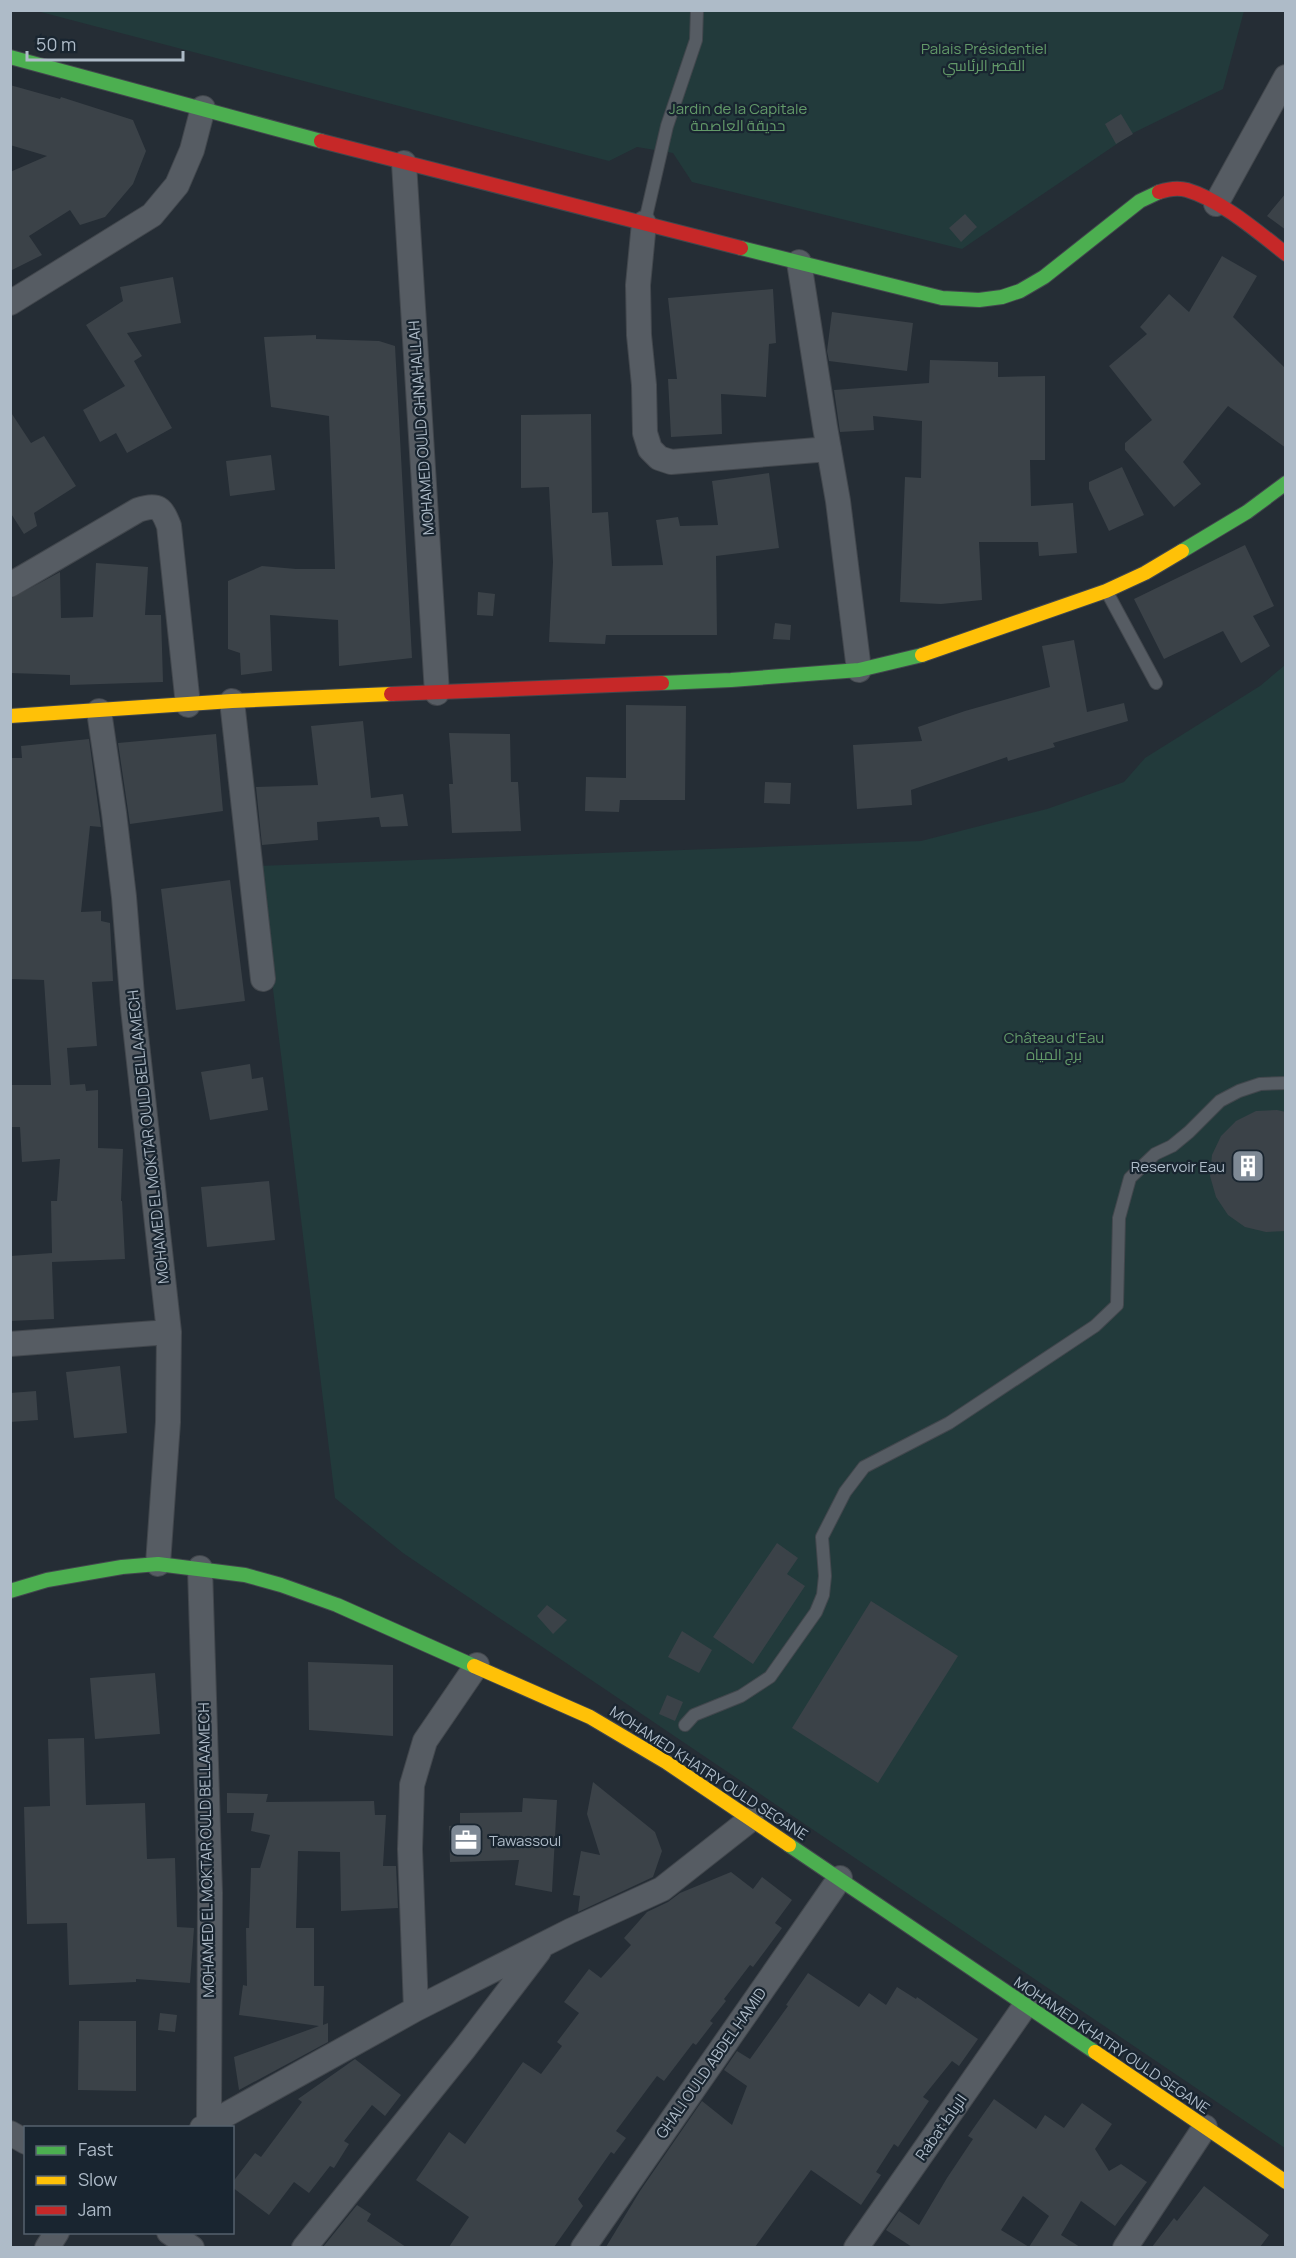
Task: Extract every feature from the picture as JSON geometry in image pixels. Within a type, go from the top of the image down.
[{"type":"street","points":[[10,57],[404,163],[942,297],[980,300],[1002,297],[1020,291],[1044,277],[1140,201],[1156,193],[1176,188],[1188,189],[1216,204],[1286,254]]},
{"type":"street","points":[[1216,204],[1286,77]]},
{"type":"street","points":[[10,303],[152,215],[177,185],[192,150],[203,108]]},
{"type":"street","name":"MOHAMED OULD GHNAHALLAH","points":[[404,163],[437,693]]},
{"type":"street","points":[[644,223],[638,285],[639,335],[644,385],[645,433],[650,449],[659,458],[671,462],[829,449]]},
{"type":"street","points":[[799,262],[838,501],[859,670]]},
{"type":"street","points":[[10,716],[232,701],[731,680],[859,670],[926,654],[1106,591],[1145,573],[1247,512],[1286,483]]},
{"type":"street","points":[[10,585],[138,510],[148,506],[158,508],[164,513],[169,526],[188,705]]},
{"type":"street","points":[[232,701],[263,979]]},
{"type":"street","name":"MOHAMED EL MOKTAR OULD BELLAAMECH","points":[[99,711],[124,897],[133,1008],[169,1332],[168,1422],[158,1564]]},
{"type":"street","points":[[10,1344],[169,1332]]},
{"type":"street","name":"MOHAMED KHATRY OULD SEGANE","points":[[10,1591],[46,1580],[122,1567],[158,1564],[245,1575],[337,1605],[590,1716],[666,1762],[840,1878],[1286,2182]]},
{"type":"street","name":"MOHAMED EL MOKTAR OULD BELLAAMECH","points":[[200,1568],[210,1893],[206,2125]]},
{"type":"street","points":[[416,2009],[410,1849],[412,1785],[425,1741],[477,1665]]},
{"type":"street","points":[[206,2125],[416,2009],[570,1931],[662,1889],[751,1819]]},
{"type":"street","name":"GHALI OULD ABDEL HAMID","points":[[582,2247],[840,1878]]},
{"type":"street","points":[[304,2247],[457,2059],[543,1946]]},
{"type":"street","name":"Rabat الرباط","points":[[856,2247],[1025,2006]]},
{"type":"street","points":[[1125,2247],[1205,2127]]},
{"type":"street","points":[[10,2133],[24,2141]]},
{"type":"street","points":[[47,2247],[56,2234]]},
{"type":"street","points":[[172,2234],[192,2247]]},
{"type":"lane","points":[[644,223],[667,126],[696,40],[697,10]]},
{"type":"lane","points":[[1106,591],[1156,683]]},
{"type":"lane","points":[[685,1725],[694,1715],[741,1696],[770,1677],[819,1604],[823,1595],[825,1576],[822,1538],[845,1492],[864,1467],[949,1423],[1095,1326],[1117,1305],[1119,1218],[1130,1178],[1155,1154],[1172,1146],[1189,1132],[1220,1101],[1260,1084],[1286,1083]]},
{"type":"green space","name":"Jardin de la Capitale حديقة العاصمة","points":[[37,11],[1244,11],[1223,89],[1133,133],[962,249],[692,182],[673,153],[637,147],[609,161]]},
{"type":"green space","name":"Château d'Eau برج المياه","points":[[1285,665],[1285,2148],[403,1553],[335,1498],[258,866],[921,841],[1047,809],[1124,782],[1145,758],[1260,686]]},
{"type":"building","points":[[10,85],[60,99],[61,97],[133,120],[146,151],[133,184],[105,217],[80,225],[70,210],[29,236],[42,255],[10,271],[10,172],[47,156],[10,145]]},
{"type":"building","points":[[1121,114],[1133,134],[1116,144],[1105,124]]},
{"type":"building","points":[[1286,193],[1286,230],[1267,216]]},
{"type":"building","points":[[965,214],[977,227],[961,242],[949,228]]},
{"type":"building","points":[[1222,256],[1257,276],[1233,317],[1286,369],[1286,448],[1228,406],[1183,462],[1201,484],[1174,507],[1125,450],[1125,443],[1152,420],[1109,366],[1147,334],[1140,327],[1169,294],[1189,312]]},
{"type":"building","points":[[173,277],[181,323],[127,333],[142,356],[134,361],[172,428],[127,453],[116,433],[100,442],[83,410],[125,386],[86,325],[123,301],[120,287]]},
{"type":"building","points":[[773,289],[776,343],[769,344],[766,397],[721,394],[722,434],[671,437],[668,379],[677,379],[668,298]]},
{"type":"building","points":[[832,312],[913,323],[907,371],[829,361],[827,351]]},
{"type":"building","points":[[316,335],[316,339],[379,341],[395,346],[412,658],[339,666],[338,620],[270,615],[272,671],[241,675],[240,653],[228,649],[228,581],[262,566],[335,569],[329,416],[271,407],[264,337]]},
{"type":"building","points":[[930,360],[998,362],[998,377],[1045,376],[1045,460],[1030,460],[1031,506],[1073,503],[1077,553],[1039,556],[1038,542],[979,542],[982,600],[941,604],[900,602],[905,477],[921,478],[922,421],[873,416],[874,430],[840,432],[834,390],[929,383]]},
{"type":"building","points":[[10,411],[31,443],[44,436],[76,486],[34,513],[37,526],[24,534],[10,512]]},
{"type":"building","points":[[591,414],[592,513],[608,512],[612,566],[663,565],[656,520],[678,517],[680,526],[718,525],[712,481],[769,473],[779,548],[716,556],[717,635],[606,635],[605,644],[549,642],[553,562],[549,487],[521,488],[521,415]]},
{"type":"building","points":[[271,455],[275,490],[230,496],[226,461]]},
{"type":"building","points":[[1122,467],[1144,515],[1109,531],[1089,489],[1089,482]]},
{"type":"building","points":[[1245,545],[1274,606],[1253,616],[1270,646],[1241,663],[1223,631],[1164,659],[1134,599]]},
{"type":"building","points":[[96,563],[148,567],[145,615],[161,615],[163,682],[70,685],[70,675],[10,673],[10,599],[60,572],[61,618],[93,617]]},
{"type":"building","points":[[478,592],[495,594],[493,616],[477,615]]},
{"type":"building","points":[[775,623],[791,625],[790,640],[773,639]]},
{"type":"building","points":[[1074,640],[1087,712],[1124,703],[1128,721],[1053,743],[1055,747],[1008,761],[1007,757],[911,790],[912,805],[857,809],[853,745],[922,741],[918,727],[1050,687],[1042,646]]},
{"type":"building","points":[[626,705],[686,706],[685,800],[620,800],[619,812],[585,811],[586,777],[626,778]]},
{"type":"building","points":[[363,721],[371,798],[403,794],[408,826],[381,827],[379,817],[317,822],[318,840],[262,845],[256,787],[318,785],[311,726]]},
{"type":"building","points":[[449,733],[510,734],[511,782],[518,782],[521,831],[452,833],[449,784],[453,784]]},
{"type":"building","points":[[216,734],[223,811],[130,824],[118,743]]},
{"type":"building","points":[[89,739],[101,827],[90,826],[81,912],[101,911],[101,921],[110,923],[113,981],[92,982],[97,1046],[67,1048],[70,1085],[85,1084],[86,1091],[98,1090],[98,1148],[123,1149],[121,1201],[125,1259],[52,1262],[54,1319],[10,1321],[10,1256],[52,1253],[51,1201],[57,1201],[60,1159],[22,1162],[20,1127],[11,1127],[10,1085],[51,1085],[44,980],[10,979],[10,758],[22,758],[21,746]]},
{"type":"building","points":[[765,782],[791,783],[790,804],[764,803]]},
{"type":"building","points":[[230,880],[245,1001],[176,1010],[161,889]]},
{"type":"building","points":[[250,1064],[252,1079],[263,1077],[268,1110],[210,1120],[201,1072]]},
{"type":"building","name":"Reservoir Eau","points":[[1256,1111],[1286,1112],[1286,1231],[1266,1232],[1245,1227],[1228,1215],[1216,1197],[1210,1176],[1212,1155],[1221,1136],[1236,1121]]},
{"type":"building","points":[[269,1181],[275,1240],[207,1247],[201,1187]]},
{"type":"building","points":[[120,1366],[127,1433],[74,1438],[66,1372]]},
{"type":"building","points":[[36,1391],[38,1420],[10,1422],[10,1393]]},
{"type":"building","points":[[777,1543],[798,1558],[787,1574],[805,1586],[753,1664],[713,1637]]},
{"type":"building","points":[[871,1601],[958,1656],[878,1783],[792,1728]]},
{"type":"building","points":[[547,1605],[567,1620],[553,1634],[537,1616]]},
{"type":"building","points":[[682,1631],[712,1650],[699,1673],[668,1657]]},
{"type":"building","points":[[308,1662],[393,1665],[393,1736],[309,1730]]},
{"type":"building","points":[[155,1673],[160,1734],[95,1739],[90,1678]]},
{"type":"building","points":[[667,1695],[683,1702],[675,1721],[659,1714]]},
{"type":"building","points":[[84,1738],[86,1805],[145,1803],[147,1859],[175,1858],[177,1927],[194,1928],[190,1983],[136,1979],[136,1982],[69,1985],[67,1923],[27,1924],[24,1807],[50,1806],[48,1739]]},
{"type":"building","points":[[593,1782],[655,1832],[662,1851],[653,1877],[578,1912],[580,1896],[573,1895],[581,1851],[600,1855],[587,1814]]},
{"type":"building","points":[[227,1793],[268,1794],[266,1802],[374,1801],[375,1815],[386,1815],[383,1866],[396,1866],[398,1908],[341,1911],[340,1852],[298,1851],[296,1928],[314,1928],[314,1986],[324,1986],[323,2025],[328,2023],[328,2042],[239,2090],[234,2057],[319,2026],[239,2015],[243,1985],[247,1986],[246,1928],[249,1928],[251,1868],[260,1868],[270,1835],[251,1831],[254,1813],[227,1813]]},
{"type":"building","points":[[523,1798],[557,1800],[552,1892],[515,1885],[519,1860],[450,1862],[449,1826],[460,1825],[460,1813],[522,1812]]},
{"type":"building","points":[[731,1872],[753,1889],[762,1877],[792,1900],[775,1923],[782,1928],[753,1967],[750,1965],[724,1999],[726,2001],[710,2021],[713,2023],[696,2045],[693,2043],[664,2081],[657,2076],[616,2131],[626,2138],[614,2154],[611,2152],[578,2199],[583,2206],[554,2247],[449,2247],[469,2217],[416,2180],[449,2132],[465,2144],[523,2062],[541,2074],[562,2046],[557,2042],[579,2013],[564,2002],[589,1969],[601,1978],[631,1945],[624,1938],[647,1912],[668,1902],[680,1893]]},
{"type":"building","points":[[808,1973],[859,2007],[869,1993],[886,2005],[897,1987],[916,1999],[917,1997],[978,2039],[959,2066],[952,2061],[923,2097],[929,2101],[898,2147],[894,2144],[876,2172],[881,2175],[861,2205],[811,2170],[755,2247],[606,2247],[640,2191],[702,2101],[732,2125],[747,2086],[724,2070],[737,2051],[750,2059],[788,2006],[786,2005]]},
{"type":"building","points":[[160,2013],[177,2015],[175,2032],[158,2030]]},
{"type":"building","points":[[79,2021],[136,2021],[136,2091],[78,2090]]},
{"type":"building","points":[[355,2059],[401,2095],[385,2116],[372,2105],[344,2141],[349,2144],[334,2168],[330,2166],[309,2193],[294,2182],[269,2215],[234,2189],[234,2180],[255,2153],[261,2157],[302,2102],[298,2099]]},
{"type":"building","points":[[994,2099],[1036,2129],[1045,2115],[1064,2128],[1082,2103],[1112,2124],[1095,2149],[1109,2171],[1121,2164],[1147,2182],[1115,2226],[1081,2201],[1061,2235],[1080,2247],[1029,2247],[912,2247],[886,2230],[899,2211],[919,2225],[973,2139],[968,2136]],"holes":[[[1023,2196],[1049,2216],[1029,2247],[1001,2230]]]},
{"type":"building","points":[[1204,2186],[1269,2235],[1260,2247],[1152,2247],[1174,2218],[1177,2221]]},
{"type":"building","points":[[357,2205],[371,2214],[367,2221],[406,2247],[323,2247]]},
{"type":"traffic: fast","points":[[10,57],[321,141]]},
{"type":"traffic: fast","points":[[741,248],[942,298],[979,300],[1002,297],[1020,291],[1044,277],[1140,201],[1159,192]]},
{"type":"traffic: fast","points":[[1182,551],[1247,512],[1286,483]]},
{"type":"traffic: fast","points":[[662,683],[859,670],[922,655]]},
{"type":"traffic: fast","points":[[10,1591],[47,1580],[122,1567],[158,1564],[245,1575],[337,1605],[474,1666]]},
{"type":"traffic: fast","points":[[789,1845],[1095,2052]]},
{"type":"traffic: slow","points":[[922,655],[1106,591],[1145,573],[1182,551]]},
{"type":"traffic: slow","points":[[10,716],[232,701],[391,694]]},
{"type":"traffic: slow","points":[[474,1666],[590,1717],[666,1762],[789,1845]]},
{"type":"traffic: slow","points":[[1095,2052],[1286,2182]]},
{"type":"traffic: jam","points":[[321,141],[741,248]]},
{"type":"traffic: jam","points":[[1159,192],[1169,189],[1187,190],[1213,201],[1286,254]]},
{"type":"traffic: jam","points":[[391,694],[662,683]]},
{"type":"place","name":"Reservoir Eau","points":[[1248,1166]]},
{"type":"place","name":"Tawassoul","points":[[466,1840]]},
{"type":"park label","name":"Palais Présidentiel القصر الرئاسي","points":[[984,56]]}]
